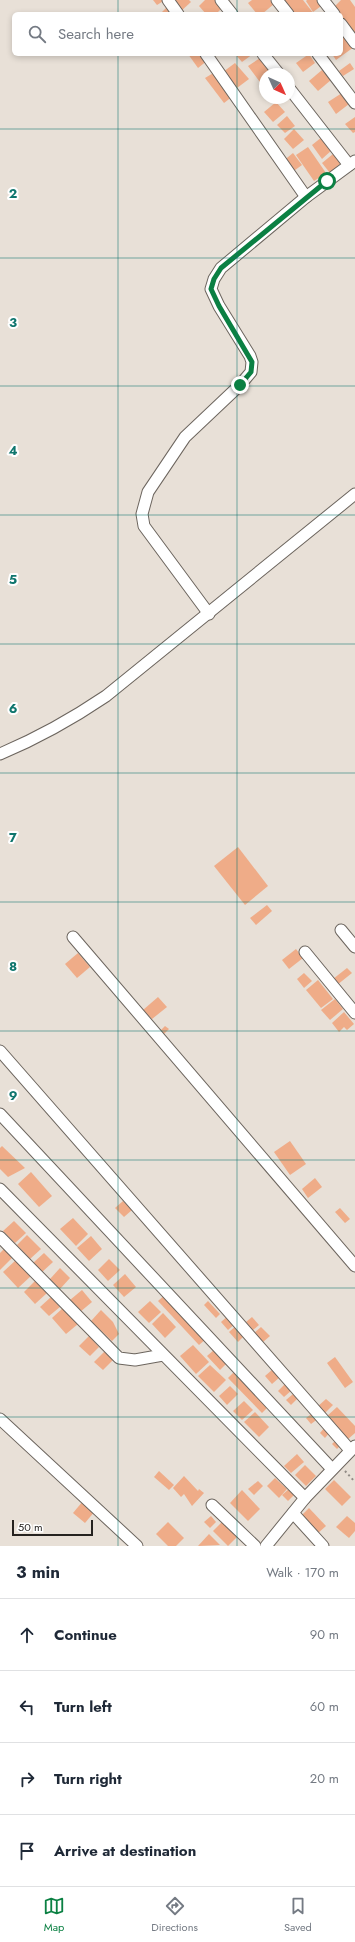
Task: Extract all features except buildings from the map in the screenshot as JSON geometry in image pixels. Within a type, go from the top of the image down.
[{"type":"street","points":[[168,0],[177,12]]},
{"type":"street","points":[[221,0],[230,12]]},
{"type":"street","points":[[277,0],[286,12]]},
{"type":"street","points":[[323,0],[332,12]]},
{"type":"street","points":[[343,27],[355,42]]},
{"type":"street","points":[[207,56],[306,197]]},
{"type":"street","points":[[264,56],[274,68]]},
{"type":"street","points":[[320,56],[355,103]]},
{"type":"street","points":[[208,614],[144,526],[142,514],[148,492],[185,436],[240,385],[251,372],[252,362],[250,356],[219,306],[211,289],[214,279],[221,268],[306,197],[352,163],[295,95]]},
{"type":"street","points":[[0,754],[34,739],[70,720],[106,696],[355,494]]},
{"type":"street","points":[[341,930],[355,947]]},
{"type":"street","points":[[73,937],[355,1266]]},
{"type":"street","points":[[305,952],[355,1013]]},
{"type":"street","points":[[0,1051],[353,1448],[332,1468],[305,1498],[266,1546]]},
{"type":"street","points":[[0,1114],[332,1468]]},
{"type":"street","points":[[0,1190],[305,1498]]},
{"type":"street","points":[[0,1237],[119,1358],[135,1360],[163,1355]]},
{"type":"street","points":[[0,1419],[137,1546]]},
{"type":"street","points":[[212,1505],[255,1546]]},
{"type":"street","points":[[293,1513],[323,1546]]},
{"type":"route","points":[[240,385],[251,372],[252,362],[250,356],[219,306],[211,289],[214,279],[221,268],[327,181]]}]
